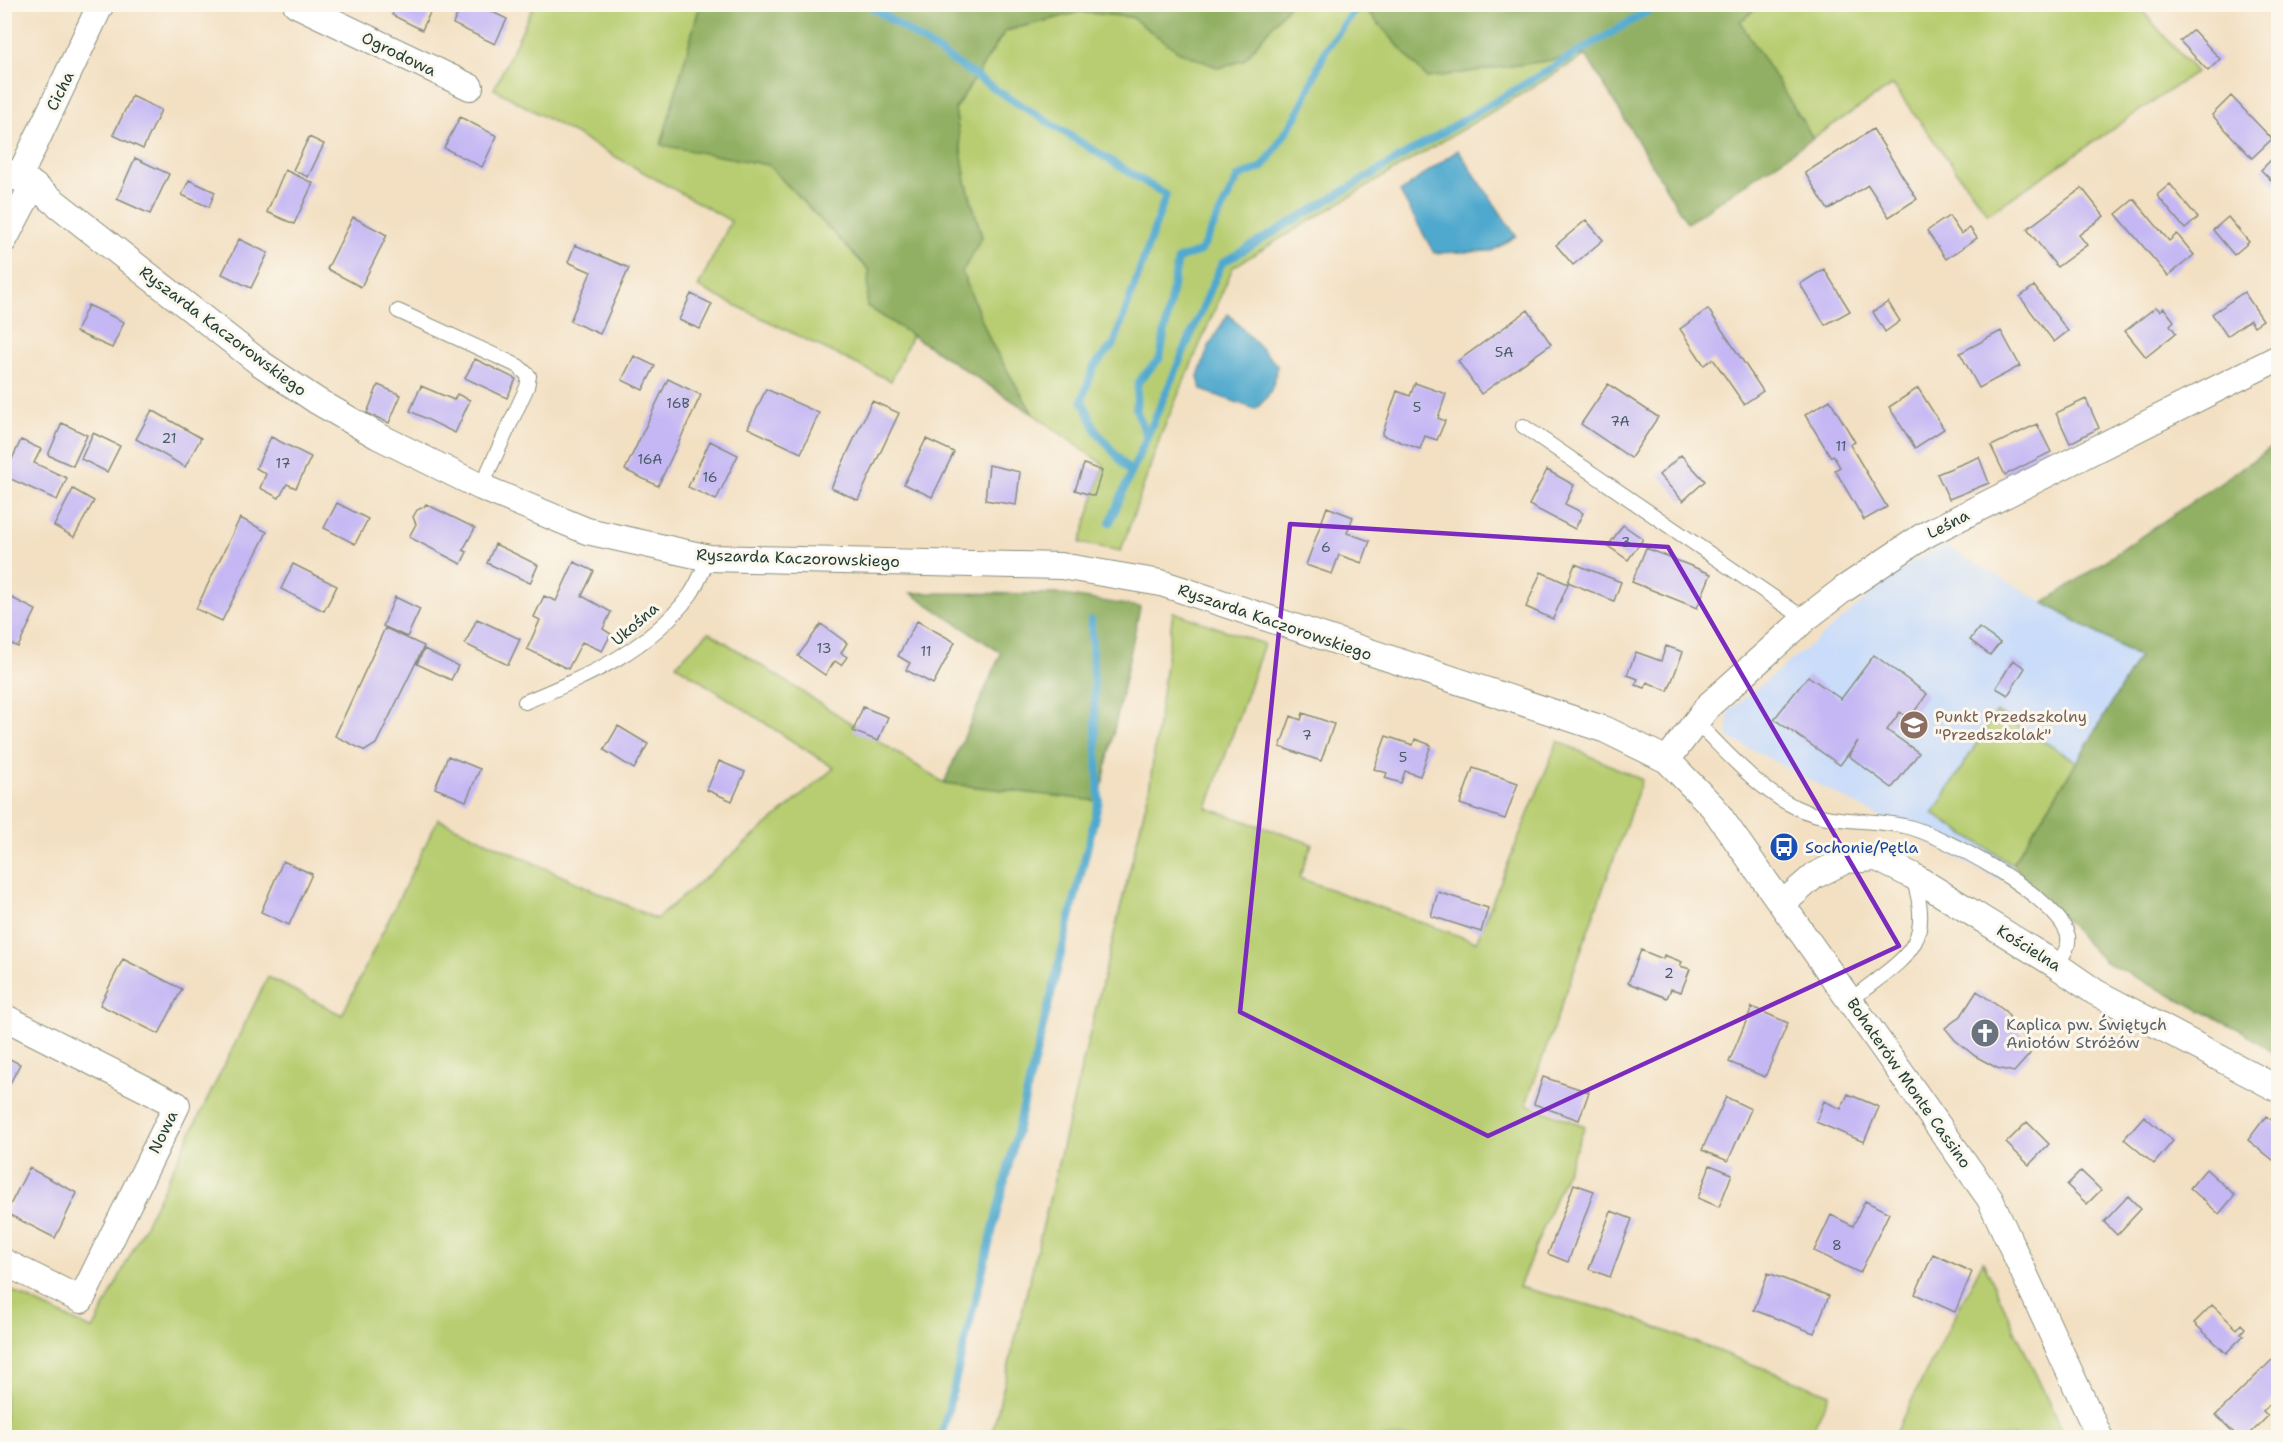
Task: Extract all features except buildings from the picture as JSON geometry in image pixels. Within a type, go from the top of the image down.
[{"type":"street","name":"Cicha","points":[[4,240],[19,178],[101,4]]},
{"type":"street","name":"Ogrodowa","points":[[296,4],[470,87]]},
{"type":"street","name":"Ryszarda Kaczorowskiego","points":[[19,178],[260,363],[317,401],[378,436],[481,487],[587,531],[709,558],[1061,566],[1161,583],[1606,730],[1667,760]]},
{"type":"street","name":"Leśna","points":[[1667,760],[1707,706],[1805,620],[1844,589],[1923,536],[2278,358]]},
{"type":"street","name":"Bohaterów Monte Cassino","points":[[1667,760],[1713,807],[1990,1199],[2100,1437]]},
{"type":"street","name":"Kościelna","points":[[1782,904],[1814,876],[1856,857],[1877,858],[1913,876],[2056,965],[2095,992],[2278,1089]]},
{"type":"street","name":"Nowa","points":[[4,1017],[177,1105],[81,1300],[4,1263]]},
{"type":"lane","points":[[398,310],[518,366],[529,376],[527,387],[481,487]]},
{"type":"lane","points":[[1523,426],[1805,620]]},
{"type":"lane","name":"Ukośna","points":[[525,702],[622,658],[660,626],[691,594],[709,558]]},
{"type":"lane","points":[[1695,722],[1766,788],[1795,807],[1824,818],[1905,826],[1999,870],[2024,885],[2057,917],[2068,936],[2067,949],[2056,965]]},
{"type":"lane","points":[[1851,1000],[1894,969],[1918,938],[1923,918],[1921,901],[1913,876]]},
{"type":"highlighted area","points":[[1290,524],[1668,547],[1899,946],[1488,1136],[1240,1012]]},
{"type":"shaded area","name":"Punkt Przedszkolny \"Przedszkolak\"","points":[[1944,545],[2139,657],[2077,762],[2001,881],[1728,737],[1728,712],[1912,562]]},
{"type":"green space","points":[[700,4],[1289,5],[1244,60],[1219,68],[1178,51],[1131,17],[1080,12],[1005,31],[955,109],[966,182],[982,237],[962,272],[991,343],[1033,414],[867,306],[869,270],[768,165],[661,145]]},
{"type":"green space","points":[[1289,4],[1362,5],[1427,78],[1586,55],[1233,267],[1161,435],[1121,551],[1080,543],[1104,465],[1033,414],[991,343],[962,272],[982,237],[966,182],[955,109],[1005,31],[1080,12],[1131,17],[1178,51],[1244,60]]},
{"type":"green space","points":[[1760,4],[2137,5],[2196,72],[1988,214],[1893,85],[1813,138],[1740,22]]},
{"type":"green space","points":[[534,5],[700,5],[661,145],[768,165],[869,270],[867,306],[912,335],[891,381],[698,287],[731,221],[494,89]]},
{"type":"green space","points":[[1362,5],[1760,5],[1740,22],[1813,138],[1687,223],[1586,55],[1427,78]]},
{"type":"green space","points":[[2278,443],[2278,1056],[2244,1032],[2105,962],[2012,864],[2077,762],[2139,657],[2044,603]]},
{"type":"green space","points":[[911,593],[1057,594],[1140,607],[1099,801],[944,783],[1001,653]]},
{"type":"green space","points":[[1173,612],[1264,644],[1207,808],[1312,844],[1299,878],[1476,942],[1558,741],[1642,780],[1526,1104],[1585,1126],[1519,1287],[1616,1312],[1830,1394],[1809,1437],[991,1438],[1149,791]]},
{"type":"green space","points":[[709,632],[944,783],[1099,801],[941,1437],[5,1437],[4,1287],[93,1330],[268,977],[342,1015],[438,819],[656,919],[834,768],[676,665]]},
{"type":"green space","points":[[1996,712],[2077,762],[2012,864],[1933,814]]},
{"type":"green space","points":[[1983,1261],[2063,1433],[2061,1437],[1893,1437]]},
{"type":"water","points":[[1458,150],[1516,236],[1492,251],[1434,253],[1400,192]]},
{"type":"water","points":[[1228,314],[1277,365],[1271,390],[1265,400],[1255,409],[1201,390],[1198,376],[1209,346]]},
{"type":"waterway","points":[[867,4],[1001,93],[1166,195],[1114,344],[1094,366],[1082,400],[1097,432],[1131,473]]},
{"type":"waterway","points":[[1147,437],[1136,409],[1138,382],[1160,358],[1178,259],[1201,251],[1238,177],[1263,167],[1298,114],[1326,49],[1359,4]]},
{"type":"waterway","points":[[1110,522],[1222,263],[1660,4]]},
{"type":"waterway","points":[[941,1438],[1099,801],[1091,620]]},
{"type":"place","name":"Punkt Przedszkolny \"Przedszkolak\"","points":[[1914,725]]},
{"type":"place","name":"Sochonie/Pętla","points":[[1784,847]]},
{"type":"place","name":"Kaplica pw. Świętych Aniołów Stróżów","points":[[1985,1033]]}]
